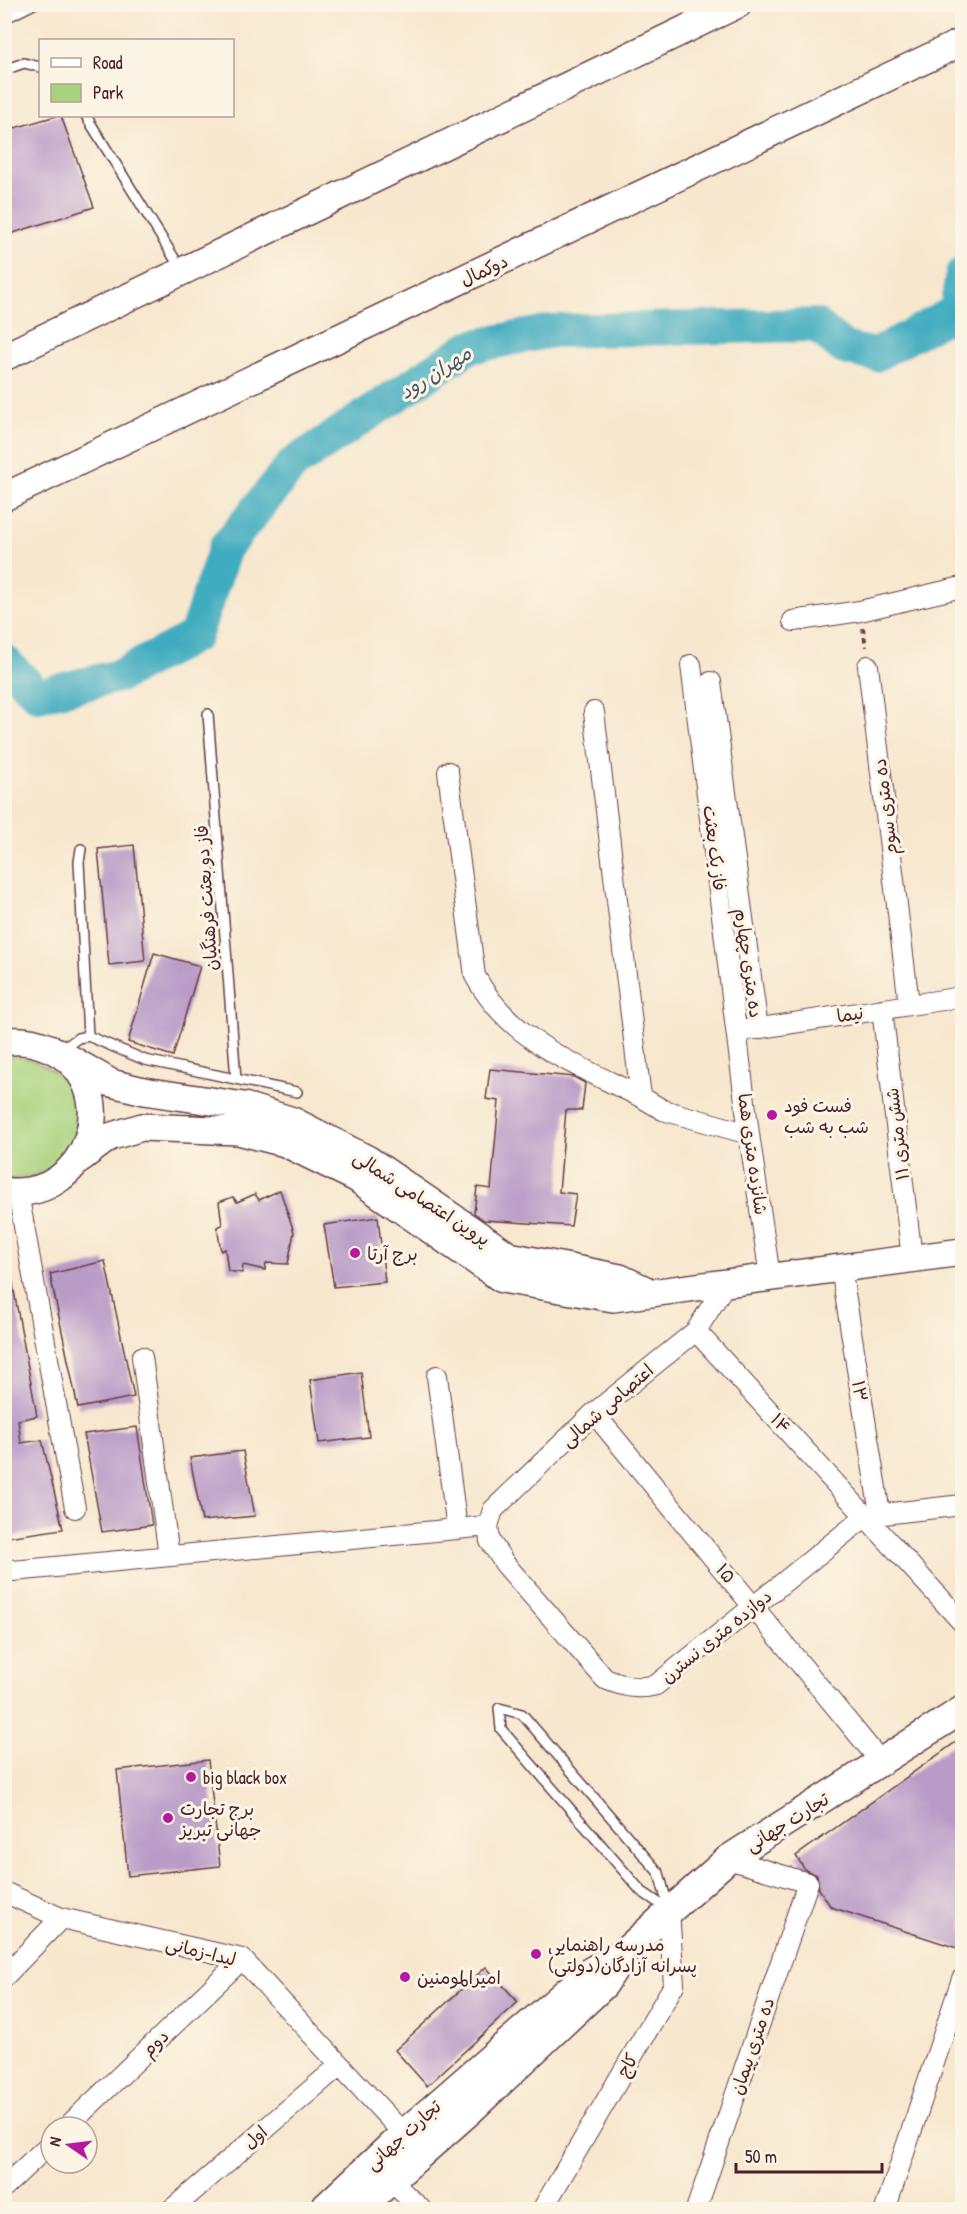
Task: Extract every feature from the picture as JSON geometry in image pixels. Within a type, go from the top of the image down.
[{"type":"main road","points":[[4,357],[738,4]]},
{"type":"main road","name":"دوکمال","points":[[4,497],[963,42]]},
{"type":"main road","points":[[4,1042],[36,1042],[58,1052],[76,1068],[88,1089],[91,1104],[90,1136],[81,1158]]},
{"type":"main road","name":"پروین اعتصامی شمالی","points":[[58,1052],[111,1083],[144,1092],[244,1106],[293,1121],[367,1159],[509,1256],[620,1278],[652,1293]]},
{"type":"main road","name":"پروین اعتصامی شمالی","points":[[11,1192],[43,1189],[64,1176],[81,1158],[109,1137],[142,1127],[238,1131],[285,1143],[356,1178],[502,1279],[613,1299],[963,1252]]},
{"type":"main road","name":"تجارت جهانی","points":[[358,2210],[403,2134],[589,1972],[625,1951],[728,1859],[963,1710]]},
{"type":"main road","name":"تجارت جهانی","points":[[322,2210],[381,2172],[422,2153],[604,1985],[625,1951]]},
{"type":"street","points":[[793,621],[860,611],[963,587]]},
{"type":"street","name":"فاز یک بعثت","points":[[691,665],[748,1030]]},
{"type":"street","name":"ده متری سوم","points":[[868,666],[909,1004]]},
{"type":"street","name":"ده متری چهارم","points":[[711,682],[748,1030]]},
{"type":"street","points":[[594,712],[641,1097]]},
{"type":"street","points":[[448,772],[475,976],[488,1000],[509,1022],[543,1048],[663,1110],[749,1134]]},
{"type":"street","name":"نیما","points":[[748,1030],[963,997]]},
{"type":"street","name":"۱۱ شش متری","points":[[882,1009],[912,1258]]},
{"type":"street","name":"شانزده متری هما","points":[[748,1030],[749,1134],[770,1277]]},
{"type":"street","points":[[11,1192],[75,1508]]},
{"type":"street","name":"۱۳","points":[[841,1268],[873,1515]]},
{"type":"street","name":"اعتصامی شمالی","points":[[488,1526],[493,1510],[508,1494],[594,1413],[696,1330],[726,1283]]},
{"type":"street","name":"۱۴","points":[[696,1330],[873,1515],[963,1622]]},
{"type":"street","points":[[142,1357],[169,1556]]},
{"type":"street","points":[[437,1376],[457,1529]]},
{"type":"street","name":"۱۵","points":[[594,1413],[881,1762]]},
{"type":"street","points":[[873,1515],[963,1505]]},
{"type":"street","name":"دوازده متری نسترن","points":[[488,1526],[490,1541],[505,1564],[605,1679],[625,1687],[641,1689],[656,1685],[753,1606],[873,1515]]},
{"type":"street","points":[[4,1567],[13,1570],[488,1526]]},
{"type":"street","name":"ده متری پیمان","points":[[696,2210],[808,1882],[728,1859]]},
{"type":"street","name":"لیدا-زمانی","points":[[4,1892],[61,1918],[242,1959],[422,2153]]},
{"type":"street","name":"کاج","points":[[542,2210],[674,1985],[669,1910]]},
{"type":"street","points":[[4,1977],[61,1918]]},
{"type":"street","name":"دوم","points":[[80,2115],[242,1959]]},
{"type":"street","points":[[885,2210],[963,1979]]},
{"type":"street","name":"اول","points":[[171,2210],[339,2065]]},
{"type":"street","points":[[4,2187],[39,2154]]},
{"type":"street","points":[[381,2172],[422,2210]]},
{"type":"lane","points":[[4,19],[34,4]]},
{"type":"lane","points":[[4,70],[24,63],[39,67]]},
{"type":"lane","points":[[87,117],[182,271]]},
{"type":"lane","name":"فاز دو بعثت فرهنگیان","points":[[208,714],[236,1078]]},
{"type":"lane","points":[[81,849],[79,862],[88,1036]]},
{"type":"lane","points":[[58,1052],[78,1038],[88,1036],[145,1060],[297,1092]]},
{"type":"lane","points":[[499,1708],[522,1714],[659,1873],[669,1910],[641,1892],[501,1729],[499,1708]]},
{"type":"path","points":[[860,611],[868,666]]},
{"type":"green space","points":[[15,1056],[44,1065],[64,1082],[75,1102],[77,1124],[71,1145],[57,1163],[35,1175],[5,1179],[5,1058]]},
{"type":"building","points":[[53,117],[61,117],[94,207],[4,236],[4,131]]},
{"type":"building","points":[[134,845],[145,961],[109,965],[98,849]]},
{"type":"building","points":[[154,953],[200,966],[173,1056],[128,1042]]},
{"type":"building","points":[[490,1069],[574,1077],[585,1083],[582,1110],[566,1110],[559,1192],[576,1194],[571,1226],[484,1220],[474,1213],[477,1187],[491,1189],[499,1101],[486,1099]]},
{"type":"building","points":[[280,1190],[294,1232],[288,1264],[266,1263],[265,1270],[243,1265],[242,1273],[228,1271],[225,1249],[221,1251],[217,1227],[222,1225],[219,1202],[233,1197],[237,1202],[255,1194],[259,1200]]},
{"type":"building","name":"برج آرتا","points":[[378,1217],[385,1282],[334,1287],[324,1225]]},
{"type":"building","points":[[105,1261],[134,1397],[78,1408],[50,1274]]},
{"type":"building","points":[[12,1280],[37,1416],[18,1420],[21,1443],[42,1440],[63,1529],[8,1537],[4,1518],[4,1281]]},
{"type":"building","points":[[361,1372],[369,1437],[319,1443],[310,1380]]},
{"type":"building","points":[[137,1427],[152,1525],[102,1532],[84,1434]]},
{"type":"building","points":[[243,1451],[255,1516],[202,1521],[190,1458]]},
{"type":"building","points":[[963,1737],[963,1950],[831,1907],[819,1889],[817,1875],[805,1870],[796,1856]]},
{"type":"building","name":"برج تجارت جهانی تبریز","points":[[208,1760],[220,1866],[128,1876],[117,1770]]},
{"type":"building","points":[[486,1967],[518,2002],[427,2086],[395,2050]]},
{"type":"waterway","name":"مهران رود","points":[[4,661],[38,695],[119,676],[195,636],[225,548],[293,464],[469,347],[552,331],[816,325],[844,348],[875,355],[956,311],[962,274]]},
{"type":"place","name":"فست فود شب به شب","points":[[772,1115]]},
{"type":"place","name":"برج آرتا","points":[[355,1253]]},
{"type":"place","name":"big black box","points":[[191,1777]]},
{"type":"place","name":"برج تجارت جهانی تبریز","points":[[168,1818]]},
{"type":"place","name":"مدرسه راهنمایی پسرانه آزادگان(دولتی)","points":[[536,1954]]},
{"type":"place","name":"امیرالمومنین","points":[[405,1977]]}]
